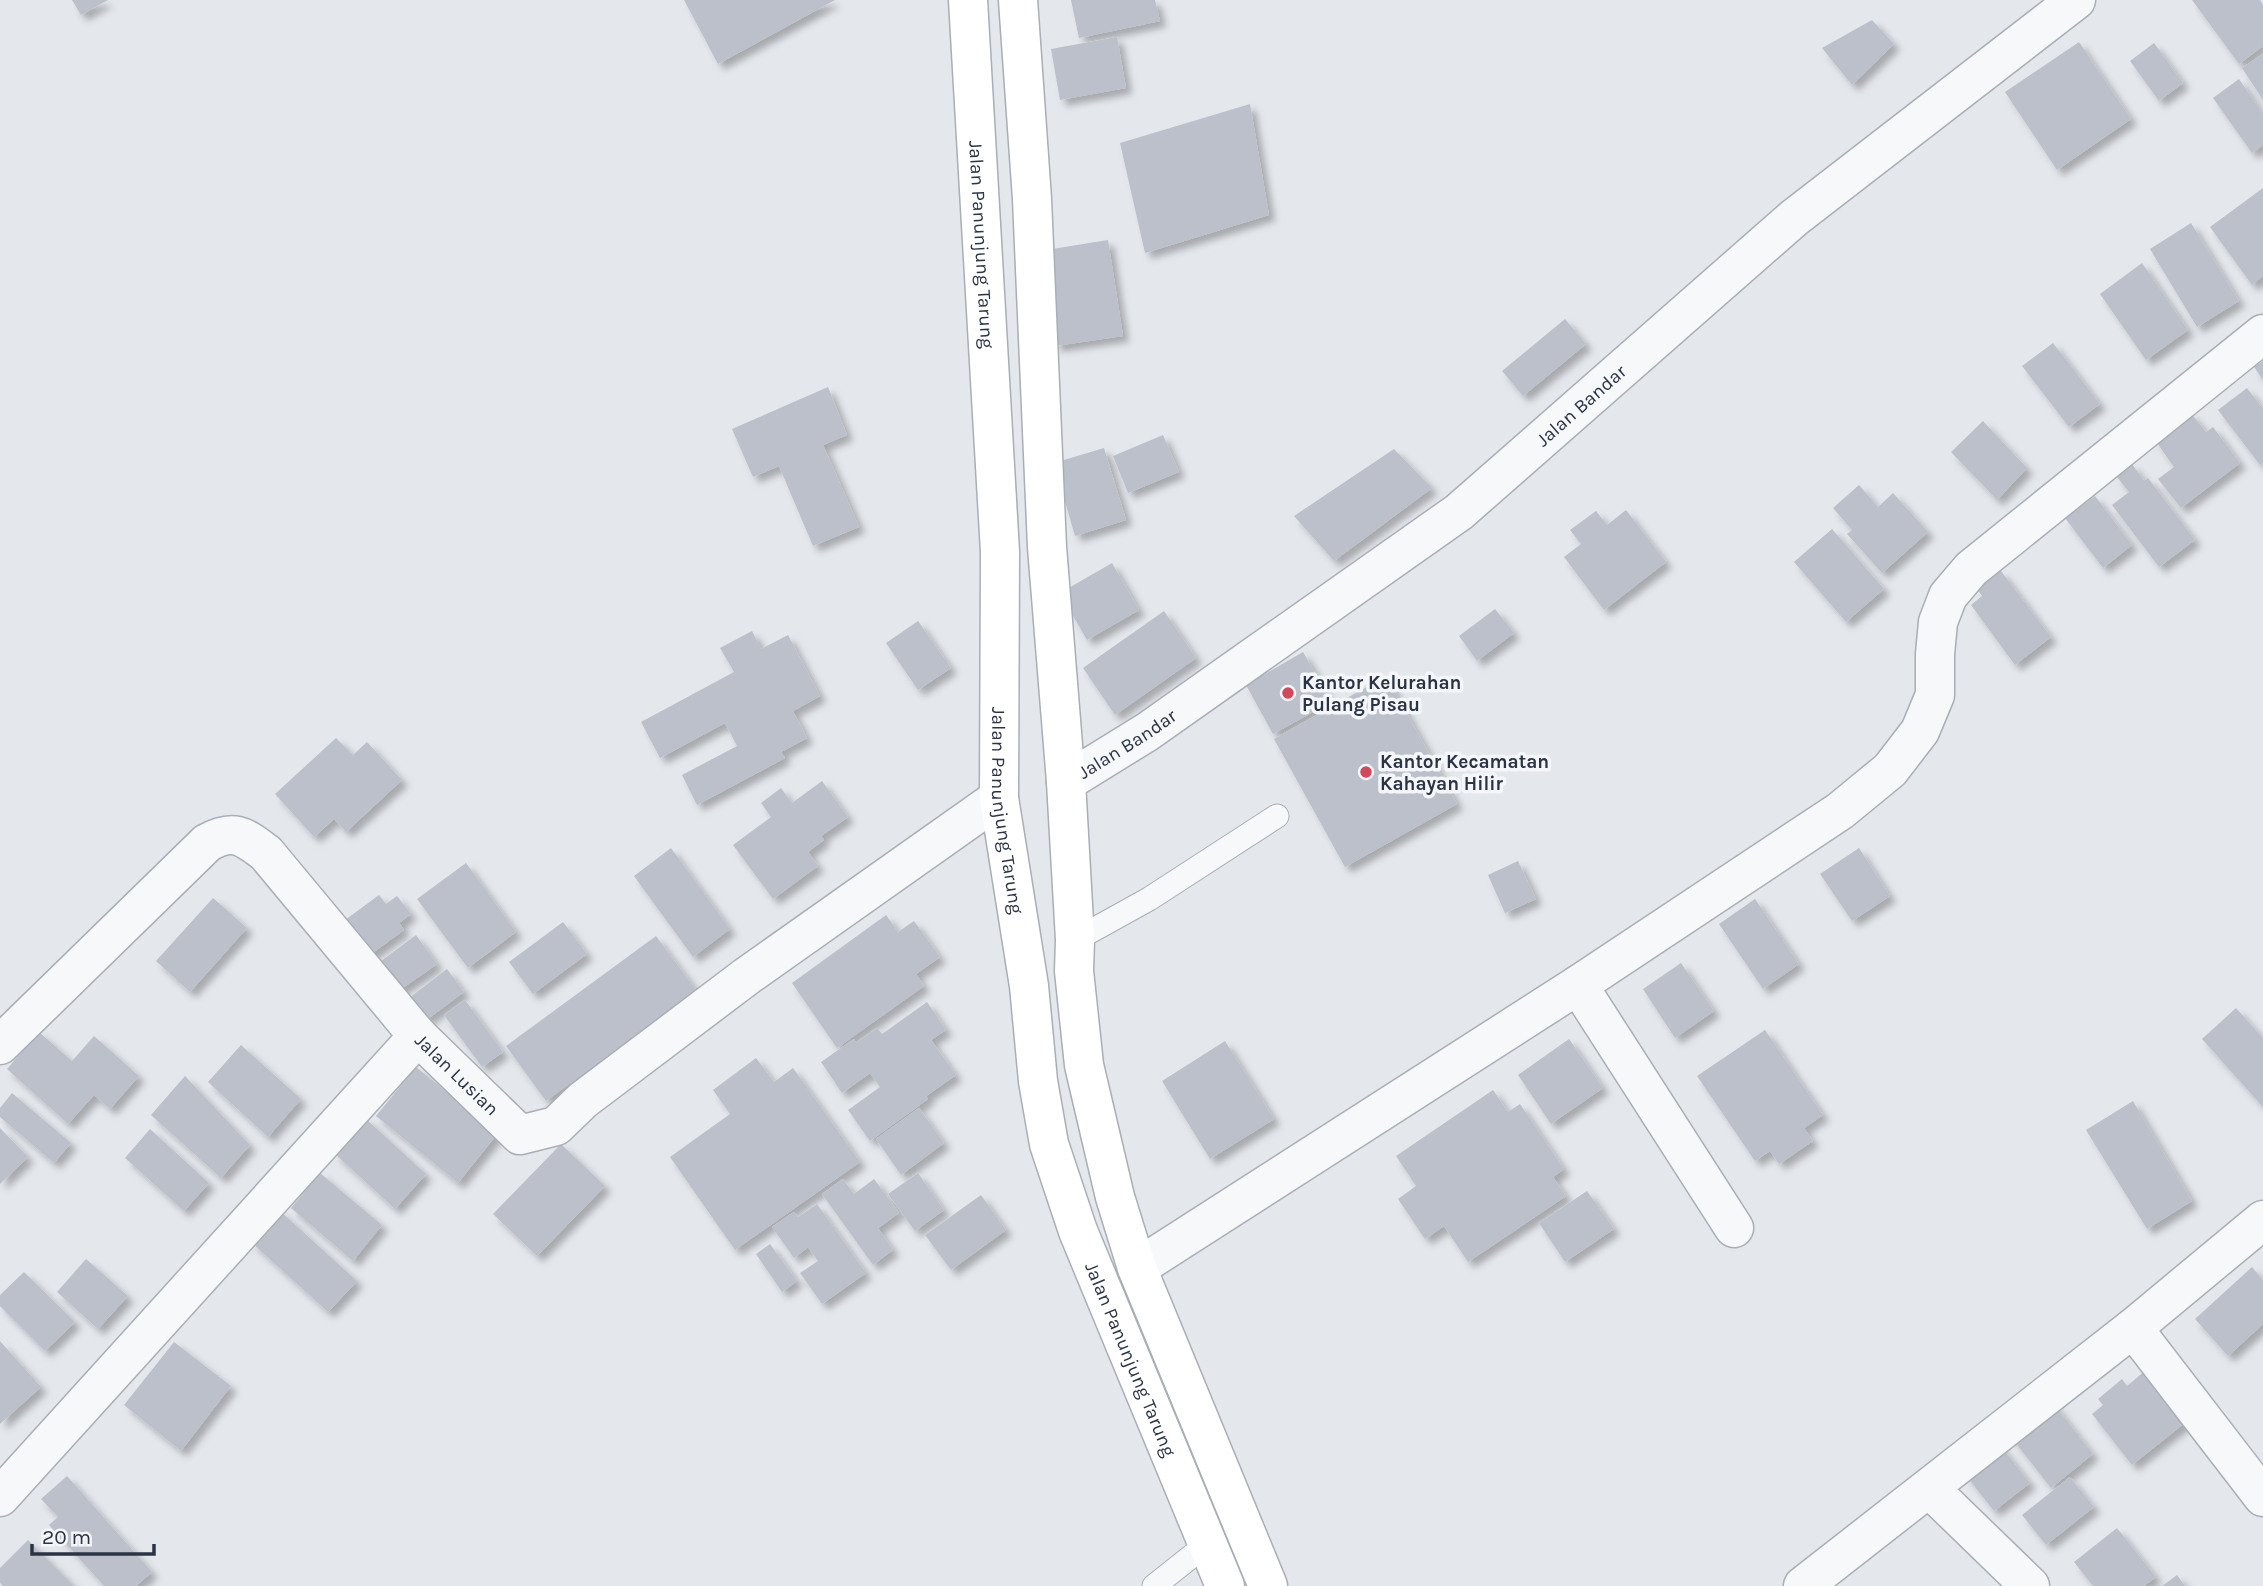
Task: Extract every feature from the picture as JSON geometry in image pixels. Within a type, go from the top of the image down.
[{"type":"street","name":"Jalan Panunjung Tarung","points":[[968,0],[1000,551],[999,798],[1029,986],[1038,1081],[1049,1144],[1078,1231],[1225,1586]]},
{"type":"street","name":"Jalan Panunjung Tarung","points":[[1018,0],[1032,199],[1047,547],[1066,782],[1074,956],[1084,1065],[1115,1197],[1137,1268],[1268,1586]]},
{"type":"street","name":"Jalan Bandar","points":[[1066,782],[1147,732],[1460,512],[1794,218],[2076,0]]},
{"type":"street","points":[[1137,1268],[1578,985],[1840,811],[1890,769],[1920,731],[1935,695],[1938,622],[1948,596],[1971,569],[2263,334]]},
{"type":"street","points":[[1000,551],[1047,547]]},
{"type":"street","name":"Jalan Lusian","points":[[0,1497],[418,1036],[520,1135],[556,1126],[583,1100],[747,976],[999,798]]},
{"type":"street","points":[[0,1045],[207,843],[222,835],[235,834],[266,853],[418,1036]]},
{"type":"street","points":[[1029,986],[1074,956]]},
{"type":"street","points":[[1578,985],[1734,1228]]},
{"type":"street","points":[[1802,1586],[1930,1489],[2133,1328],[2263,1220]]},
{"type":"street","points":[[2133,1328],[2263,1497]]},
{"type":"street","points":[[1930,1489],[2030,1586]]},
{"type":"lane","points":[[1074,956],[1149,899],[1277,816]]},
{"type":"lane","points":[[1154,1586],[1207,1544]]},
{"type":"building","points":[[72,0],[108,0],[81,15]]},
{"type":"building","points":[[684,0],[835,0],[718,64]]},
{"type":"building","points":[[1071,0],[1155,0],[1160,21],[1079,38]]},
{"type":"building","points":[[2192,0],[2260,0],[2263,5],[2263,46],[2239,64]]},
{"type":"building","points":[[1872,20],[1894,44],[1852,85],[1822,48]]},
{"type":"building","points":[[1117,37],[1126,88],[1060,100],[1051,49]]},
{"type":"building","points":[[2079,42],[2131,119],[2057,170],[2005,92]]},
{"type":"building","points":[[2154,43],[2183,83],[2159,101],[2130,61]]},
{"type":"building","points":[[2263,54],[2263,100],[2242,68]]},
{"type":"building","points":[[2239,79],[2263,114],[2263,145],[2252,153],[2213,98]]},
{"type":"building","points":[[1250,104],[1269,215],[1145,253],[1120,143]]},
{"type":"building","points":[[2263,188],[2263,276],[2252,285],[2210,227]]},
{"type":"building","points":[[2191,223],[2239,301],[2197,327],[2150,249]]},
{"type":"building","points":[[1108,240],[1123,336],[1055,346],[1040,251]]},
{"type":"building","points":[[2142,263],[2188,330],[2146,360],[2100,294]]},
{"type":"building","points":[[1565,319],[1586,344],[1523,396],[1502,371]]},
{"type":"building","points":[[2053,343],[2100,404],[2069,427],[2022,366]]},
{"type":"building","points":[[2263,361],[2263,380],[2254,367]]},
{"type":"building","points":[[828,387],[847,435],[823,445],[859,527],[813,546],[779,466],[753,477],[732,429]]},
{"type":"building","points":[[2247,388],[2263,409],[2263,463],[2260,465],[2218,410]]},
{"type":"building","points":[[2191,413],[2206,432],[2213,427],[2240,463],[2181,508],[2158,479],[2174,467],[2155,440]]},
{"type":"building","points":[[1983,421],[2027,468],[1997,500],[1951,452]]},
{"type":"building","points":[[1163,435],[1179,472],[1128,493],[1113,456]]},
{"type":"building","points":[[1104,448],[1126,520],[1075,536],[1054,463]]},
{"type":"building","points":[[1394,449],[1432,488],[1334,561],[1294,516]]},
{"type":"building","points":[[2132,464],[2144,481],[2148,478],[2195,540],[2159,567],[2112,505],[2129,492],[2116,476]]},
{"type":"building","points":[[1859,485],[1878,507],[1893,493],[1928,532],[1882,573],[1847,534],[1852,530],[1833,508]]},
{"type":"building","points":[[2095,496],[2132,545],[2103,568],[2065,518]]},
{"type":"building","points":[[1626,510],[1666,562],[1604,610],[1564,557],[1581,544],[1570,530],[1596,511],[1607,525]]},
{"type":"building","points":[[1832,529],[1884,589],[1846,622],[1794,562]]},
{"type":"building","points":[[1112,563],[1139,610],[1087,640],[1060,593]]},
{"type":"building","points":[[2001,571],[2051,637],[2015,665],[1971,605],[1982,596],[1977,589]]},
{"type":"building","points":[[1495,609],[1514,633],[1477,661],[1459,636]]},
{"type":"building","points":[[1164,611],[1196,658],[1115,715],[1083,668]]},
{"type":"building","points":[[918,621],[951,668],[918,690],[886,643]]},
{"type":"building","points":[[752,631],[761,649],[788,635],[820,696],[793,711],[807,738],[781,752],[785,758],[697,805],[682,775],[737,746],[725,723],[660,758],[641,722],[734,672],[720,648]]},
{"type":"building","name":"Kantor Kelurahan Pulang Pisau","points":[[1303,652],[1331,702],[1273,734],[1246,685]]},
{"type":"building","name":"Kantor Kecamatan Kahayan Hilir","points":[[1386,676],[1457,804],[1345,867],[1274,739]]},
{"type":"building","points":[[336,738],[353,755],[367,742],[402,780],[346,832],[334,819],[314,837],[275,794]]},
{"type":"building","points":[[822,781],[848,817],[821,836],[824,840],[808,852],[818,866],[773,899],[733,845],[771,817],[761,803],[781,788],[792,803]]},
{"type":"building","points":[[671,848],[730,929],[693,957],[634,876]]},
{"type":"building","points":[[1859,848],[1890,896],[1852,921],[1820,874]]},
{"type":"building","points":[[1518,861],[1536,899],[1505,913],[1488,875]]},
{"type":"building","points":[[466,863],[516,932],[468,968],[417,899]]},
{"type":"building","points":[[379,895],[386,904],[397,896],[411,914],[399,923],[404,930],[367,957],[341,923]]},
{"type":"building","points":[[213,898],[247,928],[190,992],[156,961]]},
{"type":"building","points":[[1755,899],[1799,964],[1763,989],[1719,924]]},
{"type":"building","points":[[886,915],[898,932],[914,921],[940,957],[916,974],[924,986],[837,1048],[792,983]]},
{"type":"building","points":[[563,922],[587,954],[533,994],[509,962]]},
{"type":"building","points":[[416,935],[437,964],[397,992],[377,964]]},
{"type":"building","points":[[656,936],[696,990],[546,1101],[506,1046]]},
{"type":"building","points":[[1681,963],[1714,1011],[1675,1038],[1643,989]]},
{"type":"building","points":[[447,969],[464,992],[425,1021],[409,998]]},
{"type":"building","points":[[465,1000],[503,1052],[482,1067],[444,1015]]},
{"type":"building","points":[[927,1002],[946,1030],[931,1040],[956,1075],[870,1141],[848,1110],[880,1087],[870,1073],[842,1093],[821,1062],[854,1039],[856,1043],[877,1028],[882,1034]]},
{"type":"building","points":[[2236,1008],[2263,1038],[2263,1107],[2202,1039]]},
{"type":"building","points":[[1765,1030],[1823,1115],[1804,1128],[1813,1141],[1779,1164],[1770,1151],[1755,1161],[1697,1076]]},
{"type":"building","points":[[39,1032],[72,1061],[94,1036],[139,1076],[110,1109],[94,1095],[68,1124],[7,1069]]},
{"type":"building","points":[[1569,1039],[1603,1088],[1551,1124],[1518,1075]]},
{"type":"building","points":[[1225,1041],[1274,1119],[1210,1159],[1162,1081]]},
{"type":"building","points":[[241,1045],[301,1099],[268,1137],[208,1082]]},
{"type":"building","points":[[756,1058],[774,1082],[793,1068],[860,1162],[735,1250],[670,1157],[730,1114],[713,1090]]},
{"type":"building","points":[[416,1067],[498,1133],[458,1183],[376,1116]]},
{"type":"building","points":[[185,1076],[250,1145],[221,1178],[151,1115]]},
{"type":"building","points":[[1493,1090],[1508,1112],[1520,1104],[1564,1169],[1553,1177],[1566,1196],[1468,1262],[1444,1226],[1425,1239],[1398,1199],[1416,1186],[1396,1156]]},
{"type":"building","points":[[12,1093],[71,1143],[54,1163],[0,1117],[0,1108]]},
{"type":"building","points":[[2133,1101],[2192,1201],[2147,1229],[2086,1130]]},
{"type":"building","points":[[919,1108],[944,1143],[901,1175],[876,1139]]},
{"type":"building","points":[[365,1118],[426,1174],[395,1209],[334,1153]]},
{"type":"building","points":[[0,1128],[28,1157],[0,1184]]},
{"type":"building","points":[[150,1129],[209,1183],[184,1211],[125,1158]]},
{"type":"building","points":[[561,1144],[605,1186],[537,1256],[493,1214]]},
{"type":"building","points":[[320,1173],[382,1225],[353,1261],[291,1208]]},
{"type":"building","points":[[918,1173],[944,1210],[915,1231],[888,1194]]},
{"type":"building","points":[[843,1179],[854,1194],[874,1179],[899,1213],[878,1228],[893,1250],[873,1265],[822,1194]]},
{"type":"building","points":[[1587,1191],[1614,1229],[1565,1262],[1539,1223]]},
{"type":"building","points":[[981,1195],[1006,1230],[951,1270],[925,1235]]},
{"type":"building","points":[[817,1204],[866,1273],[822,1304],[800,1273],[818,1261],[808,1247],[794,1258],[772,1227],[794,1212],[798,1217]]},
{"type":"building","points":[[279,1210],[357,1281],[328,1312],[251,1242]]},
{"type":"building","points":[[770,1244],[797,1281],[782,1292],[756,1254]]},
{"type":"building","points":[[86,1259],[128,1296],[98,1329],[57,1292]]},
{"type":"building","points":[[2252,1267],[2263,1280],[2263,1324],[2228,1356],[2195,1319]]},
{"type":"building","points":[[24,1272],[75,1322],[45,1351],[0,1306],[0,1295]]},
{"type":"building","points":[[0,1341],[41,1387],[0,1424]]},
{"type":"building","points":[[174,1342],[231,1386],[181,1451],[124,1405]]},
{"type":"building","points":[[2146,1370],[2186,1422],[2132,1465],[2092,1414],[2103,1405],[2098,1399],[2122,1379],[2127,1386]]},
{"type":"building","points":[[2049,1398],[2093,1454],[2051,1488],[2007,1432]]},
{"type":"building","points":[[1999,1444],[2030,1483],[1994,1511],[1964,1473]]},
{"type":"building","points":[[67,1476],[152,1572],[136,1586],[104,1586],[49,1525],[58,1517],[41,1499]]},
{"type":"building","points":[[2070,1477],[2094,1507],[2046,1545],[2022,1515]]},
{"type":"building","points":[[2117,1528],[2156,1577],[2144,1586],[2093,1586],[2074,1562]]},
{"type":"building","points":[[28,1540],[74,1586],[3,1586],[0,1583],[0,1568]]},
{"type":"building","points":[[2177,1575],[2185,1586],[2162,1586]]},
{"type":"place","name":"Kantor Kelurahan Pulang Pisau","points":[[1288,693]]},
{"type":"place","name":"Kantor Kecamatan Kahayan Hilir","points":[[1366,772]]}]
